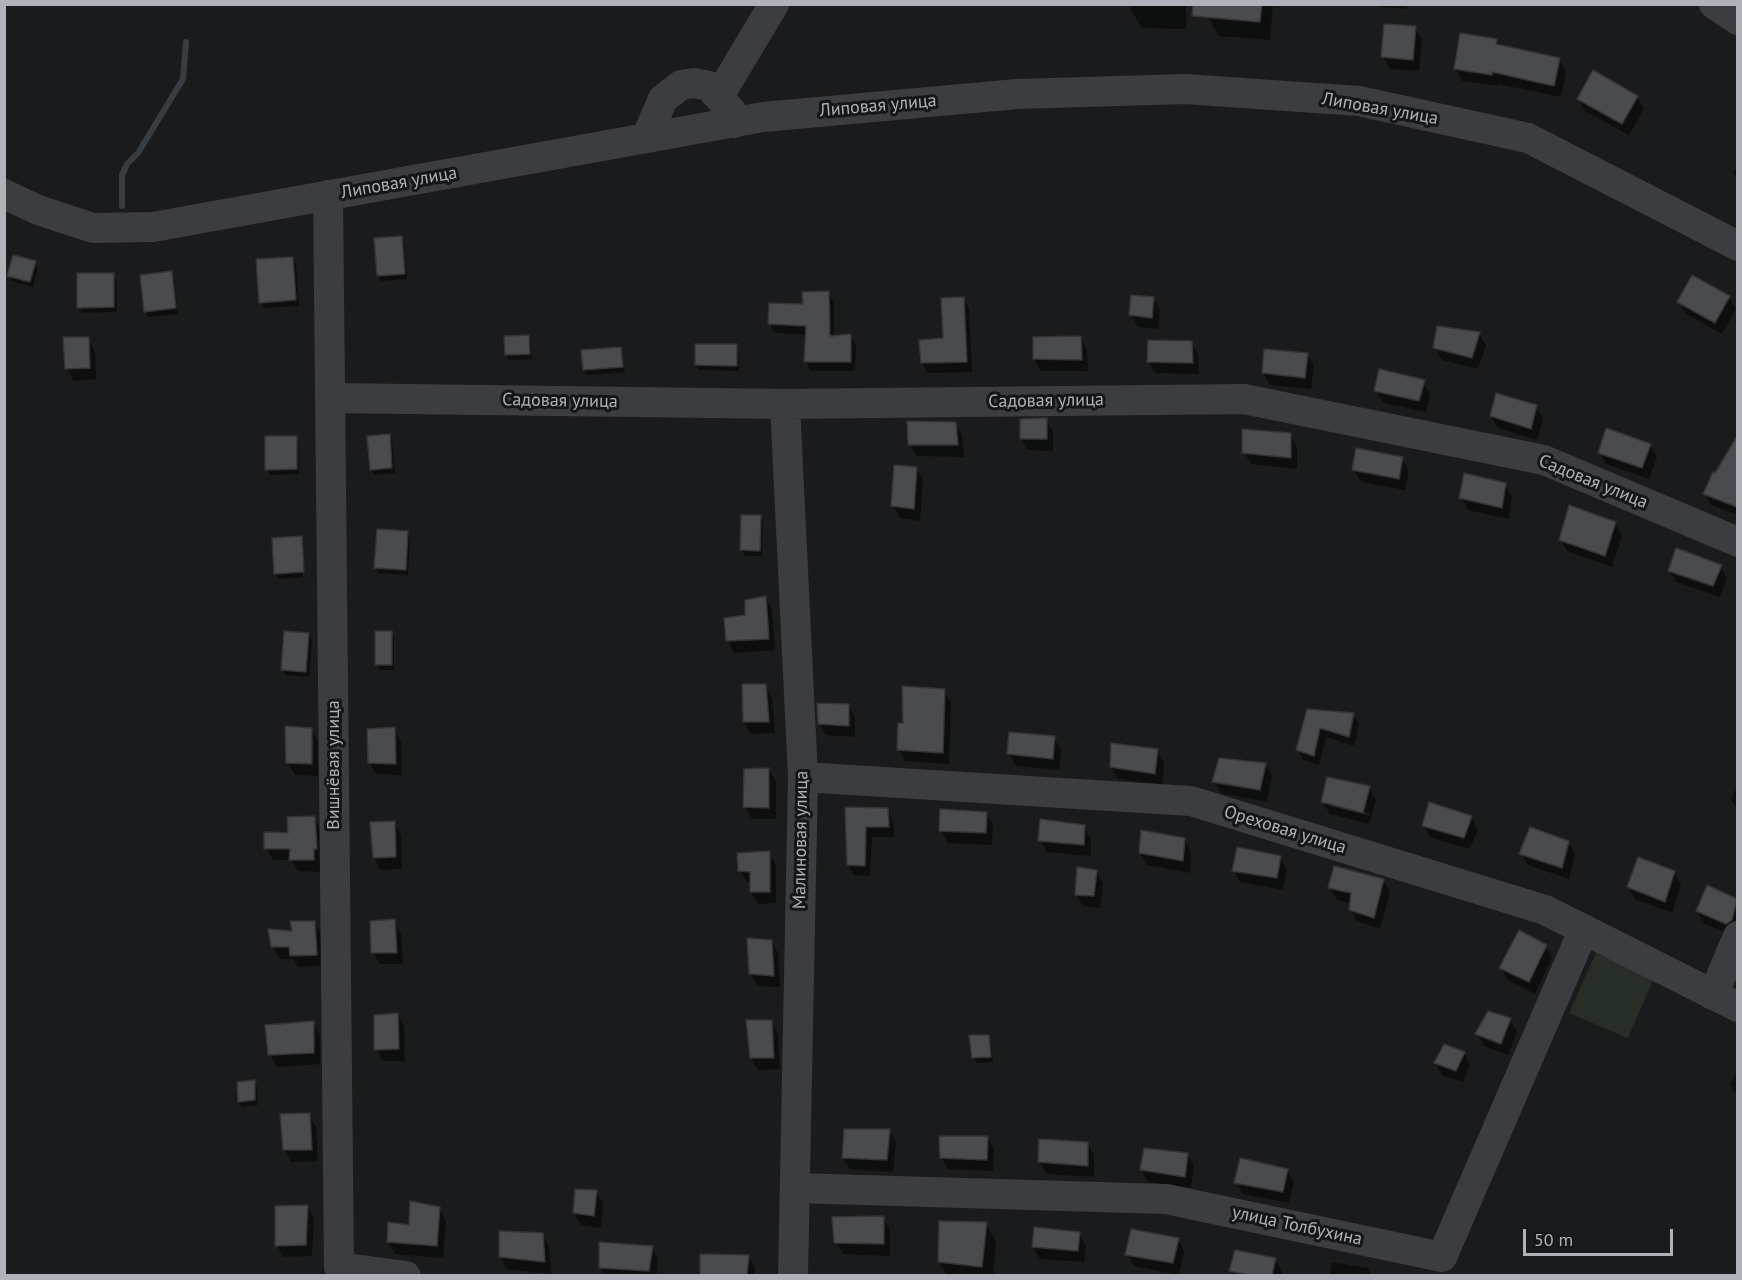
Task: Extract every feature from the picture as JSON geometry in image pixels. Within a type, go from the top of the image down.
[{"type":"street","points":[[719,96],[774,4]]},
{"type":"street","points":[[1714,4],[1737,20]]},
{"type":"street","points":[[646,138],[663,99],[681,85],[694,83],[709,87],[732,112],[734,123]]},
{"type":"street","name":"Липовая улица","points":[[4,194],[38,210],[93,228],[153,227],[734,123],[901,103],[1029,94],[1185,89],[1359,101],[1528,138],[1737,246]]},
{"type":"street","name":"Вишнёвая улица","points":[[328,195],[339,1267],[406,1275]]},
{"type":"street","name":"Садовая улица","points":[[331,398],[785,404],[1244,399],[1544,460],[1737,542]]},
{"type":"street","name":"Малиновая улица","points":[[785,404],[803,777],[793,1275]]},
{"type":"street","name":"Ореховая улица","points":[[803,777],[1191,801],[1545,910],[1725,1001]]},
{"type":"street","name":"улица Толбухина","points":[[795,1188],[1166,1199],[1442,1257],[1584,929]]},
{"type":"street","points":[[1725,1001],[1737,936]]},
{"type":"shaded area","points":[[1596,953],[1654,978],[1628,1038],[1569,1013]]},
{"type":"building","points":[[1193,4],[1262,4],[1260,22],[1192,16]]},
{"type":"building","points":[[1384,24],[1416,26],[1413,60],[1381,57]]},
{"type":"building","points":[[1460,33],[1497,39],[1496,44],[1560,58],[1554,86],[1492,72],[1492,75],[1454,69]]},
{"type":"building","points":[[1593,70],[1638,96],[1622,124],[1577,99]]},
{"type":"building","points":[[402,236],[405,274],[377,276],[374,238]]},
{"type":"building","points":[[13,255],[36,261],[30,282],[7,276]]},
{"type":"building","points":[[293,257],[296,300],[259,303],[256,259]]},
{"type":"building","points":[[172,271],[176,308],[144,312],[140,275]]},
{"type":"building","points":[[77,273],[114,273],[114,307],[77,308]]},
{"type":"building","points":[[1692,275],[1730,296],[1715,323],[1677,302]]},
{"type":"building","points":[[829,291],[830,336],[851,334],[851,362],[804,362],[806,326],[768,324],[769,303],[803,304],[802,292]]},
{"type":"building","points":[[1131,295],[1154,297],[1152,318],[1129,315]]},
{"type":"building","points":[[964,297],[967,362],[921,363],[919,340],[943,338],[941,298]]},
{"type":"building","points":[[1437,326],[1480,332],[1472,358],[1433,348]]},
{"type":"building","points":[[529,335],[530,354],[505,355],[504,336]]},
{"type":"building","points":[[1081,336],[1082,360],[1033,359],[1033,337]]},
{"type":"building","points":[[63,337],[89,337],[90,368],[65,369]]},
{"type":"building","points":[[1148,340],[1192,341],[1193,363],[1147,362]]},
{"type":"building","points":[[695,344],[737,344],[737,366],[695,365]]},
{"type":"building","points":[[621,347],[623,367],[583,370],[581,350]]},
{"type":"building","points":[[1264,349],[1308,353],[1305,378],[1262,373]]},
{"type":"building","points":[[1379,369],[1425,380],[1419,401],[1374,391]]},
{"type":"building","points":[[1496,393],[1537,405],[1531,429],[1490,416]]},
{"type":"building","points":[[1047,418],[1047,439],[1020,439],[1020,419]]},
{"type":"building","points":[[907,421],[956,422],[958,445],[908,445]]},
{"type":"building","points":[[1606,428],[1651,444],[1642,468],[1598,453]]},
{"type":"building","points":[[1242,429],[1291,433],[1291,458],[1242,453]]},
{"type":"building","points":[[390,434],[392,468],[370,470],[367,436]]},
{"type":"building","points":[[265,436],[297,436],[297,469],[265,470]]},
{"type":"building","points":[[1737,436],[1737,507],[1703,494],[1713,472],[1715,473]]},
{"type":"building","points":[[1356,448],[1403,457],[1399,479],[1352,470]]},
{"type":"building","points":[[894,465],[917,467],[914,509],[891,506]]},
{"type":"building","points":[[1464,473],[1506,483],[1502,508],[1459,498]]},
{"type":"building","points":[[1569,505],[1616,522],[1605,556],[1559,540]]},
{"type":"building","points":[[741,515],[761,515],[760,551],[740,550]]},
{"type":"building","points":[[377,529],[408,531],[406,570],[374,568]]},
{"type":"building","points":[[302,536],[304,572],[274,574],[272,538]]},
{"type":"building","points":[[1676,548],[1722,565],[1713,586],[1668,571]]},
{"type":"building","points":[[766,596],[769,639],[726,641],[724,618],[745,615],[745,600]]},
{"type":"building","points":[[284,631],[309,633],[306,672],[281,670]]},
{"type":"building","points":[[375,631],[392,631],[392,665],[375,665]]},
{"type":"building","points":[[742,684],[766,684],[769,722],[743,722]]},
{"type":"building","points":[[902,686],[945,689],[943,753],[897,750],[898,723],[903,723]]},
{"type":"building","points":[[817,703],[849,704],[849,726],[818,724]]},
{"type":"building","points":[[1307,709],[1354,713],[1349,737],[1320,728],[1314,756],[1296,750]]},
{"type":"building","points":[[285,726],[312,728],[312,764],[286,763]]},
{"type":"building","points":[[395,727],[396,764],[368,763],[367,729]]},
{"type":"building","points":[[1009,732],[1055,736],[1053,759],[1007,754]]},
{"type":"building","points":[[1111,743],[1158,749],[1155,774],[1110,767]]},
{"type":"building","points":[[1219,758],[1266,763],[1260,790],[1212,782]]},
{"type":"building","points":[[769,768],[769,808],[743,807],[744,769]]},
{"type":"building","points":[[1327,777],[1370,786],[1363,813],[1321,802]]},
{"type":"building","points":[[1429,802],[1472,816],[1464,838],[1422,826]]},
{"type":"building","points":[[845,807],[888,808],[889,827],[866,827],[865,866],[847,865]]},
{"type":"building","points":[[940,809],[987,812],[986,833],[939,831]]},
{"type":"building","points":[[315,816],[317,849],[314,849],[314,860],[289,860],[290,849],[264,849],[264,832],[288,833],[287,817]]},
{"type":"building","points":[[1040,819],[1085,825],[1084,845],[1038,841]]},
{"type":"building","points":[[395,821],[396,857],[373,858],[370,822]]},
{"type":"building","points":[[1530,827],[1569,841],[1562,868],[1519,854]]},
{"type":"building","points":[[1141,830],[1185,838],[1183,861],[1139,853]]},
{"type":"building","points":[[1237,847],[1281,856],[1277,878],[1232,871]]},
{"type":"building","points":[[770,851],[770,892],[750,892],[750,872],[738,871],[737,853]]},
{"type":"building","points":[[1638,857],[1675,871],[1665,902],[1627,887]]},
{"type":"building","points":[[1334,866],[1384,879],[1374,918],[1349,910],[1351,893],[1328,888]]},
{"type":"building","points":[[1077,867],[1097,870],[1094,896],[1075,895]]},
{"type":"building","points":[[1707,885],[1737,899],[1732,920],[1726,924],[1696,911]]},
{"type":"building","points":[[395,919],[397,953],[371,953],[370,921]]},
{"type":"building","points":[[290,921],[315,921],[317,955],[290,956],[289,947],[271,947],[268,929],[292,931]]},
{"type":"building","points":[[1519,930],[1547,945],[1529,982],[1499,968]]},
{"type":"building","points":[[747,938],[772,940],[774,976],[749,974]]},
{"type":"building","points":[[1488,1011],[1511,1018],[1501,1044],[1475,1034]]},
{"type":"building","points":[[398,1013],[399,1049],[374,1050],[374,1015]]},
{"type":"building","points":[[746,1020],[772,1020],[774,1058],[750,1058]]},
{"type":"building","points":[[314,1021],[314,1053],[268,1055],[265,1025]]},
{"type":"building","points":[[969,1035],[989,1035],[991,1057],[972,1058]]},
{"type":"building","points":[[1444,1044],[1465,1052],[1456,1071],[1434,1063]]},
{"type":"building","points":[[255,1080],[255,1100],[238,1102],[237,1082]]},
{"type":"building","points":[[310,1113],[312,1150],[283,1150],[280,1114]]},
{"type":"building","points":[[844,1129],[890,1129],[887,1160],[842,1158]]},
{"type":"building","points":[[939,1136],[988,1136],[987,1160],[940,1158]]},
{"type":"building","points":[[1039,1139],[1088,1142],[1088,1166],[1038,1162]]},
{"type":"building","points":[[1144,1148],[1188,1153],[1185,1177],[1140,1170]]},
{"type":"building","points":[[1240,1158],[1288,1169],[1283,1192],[1234,1183]]},
{"type":"building","points":[[575,1189],[597,1190],[594,1216],[573,1213]]},
{"type":"building","points":[[410,1201],[440,1207],[437,1246],[387,1242],[388,1222],[409,1225]]},
{"type":"building","points":[[308,1205],[306,1245],[275,1246],[275,1206]]},
{"type":"building","points":[[884,1216],[884,1244],[834,1243],[832,1217]]},
{"type":"building","points":[[939,1221],[987,1222],[982,1267],[938,1262]]},
{"type":"building","points":[[1034,1227],[1080,1232],[1078,1251],[1032,1247]]},
{"type":"building","points":[[1131,1229],[1179,1238],[1173,1263],[1125,1255]]},
{"type":"building","points":[[499,1231],[543,1233],[545,1262],[499,1257]]},
{"type":"building","points":[[599,1242],[653,1246],[649,1271],[599,1268]]},
{"type":"building","points":[[1235,1250],[1276,1258],[1272,1275],[1249,1275],[1229,1271]]},
{"type":"building","points":[[700,1254],[749,1255],[747,1275],[700,1275]]},
{"type":"waterway","points":[[122,206],[122,175],[183,79],[186,42]]}]
